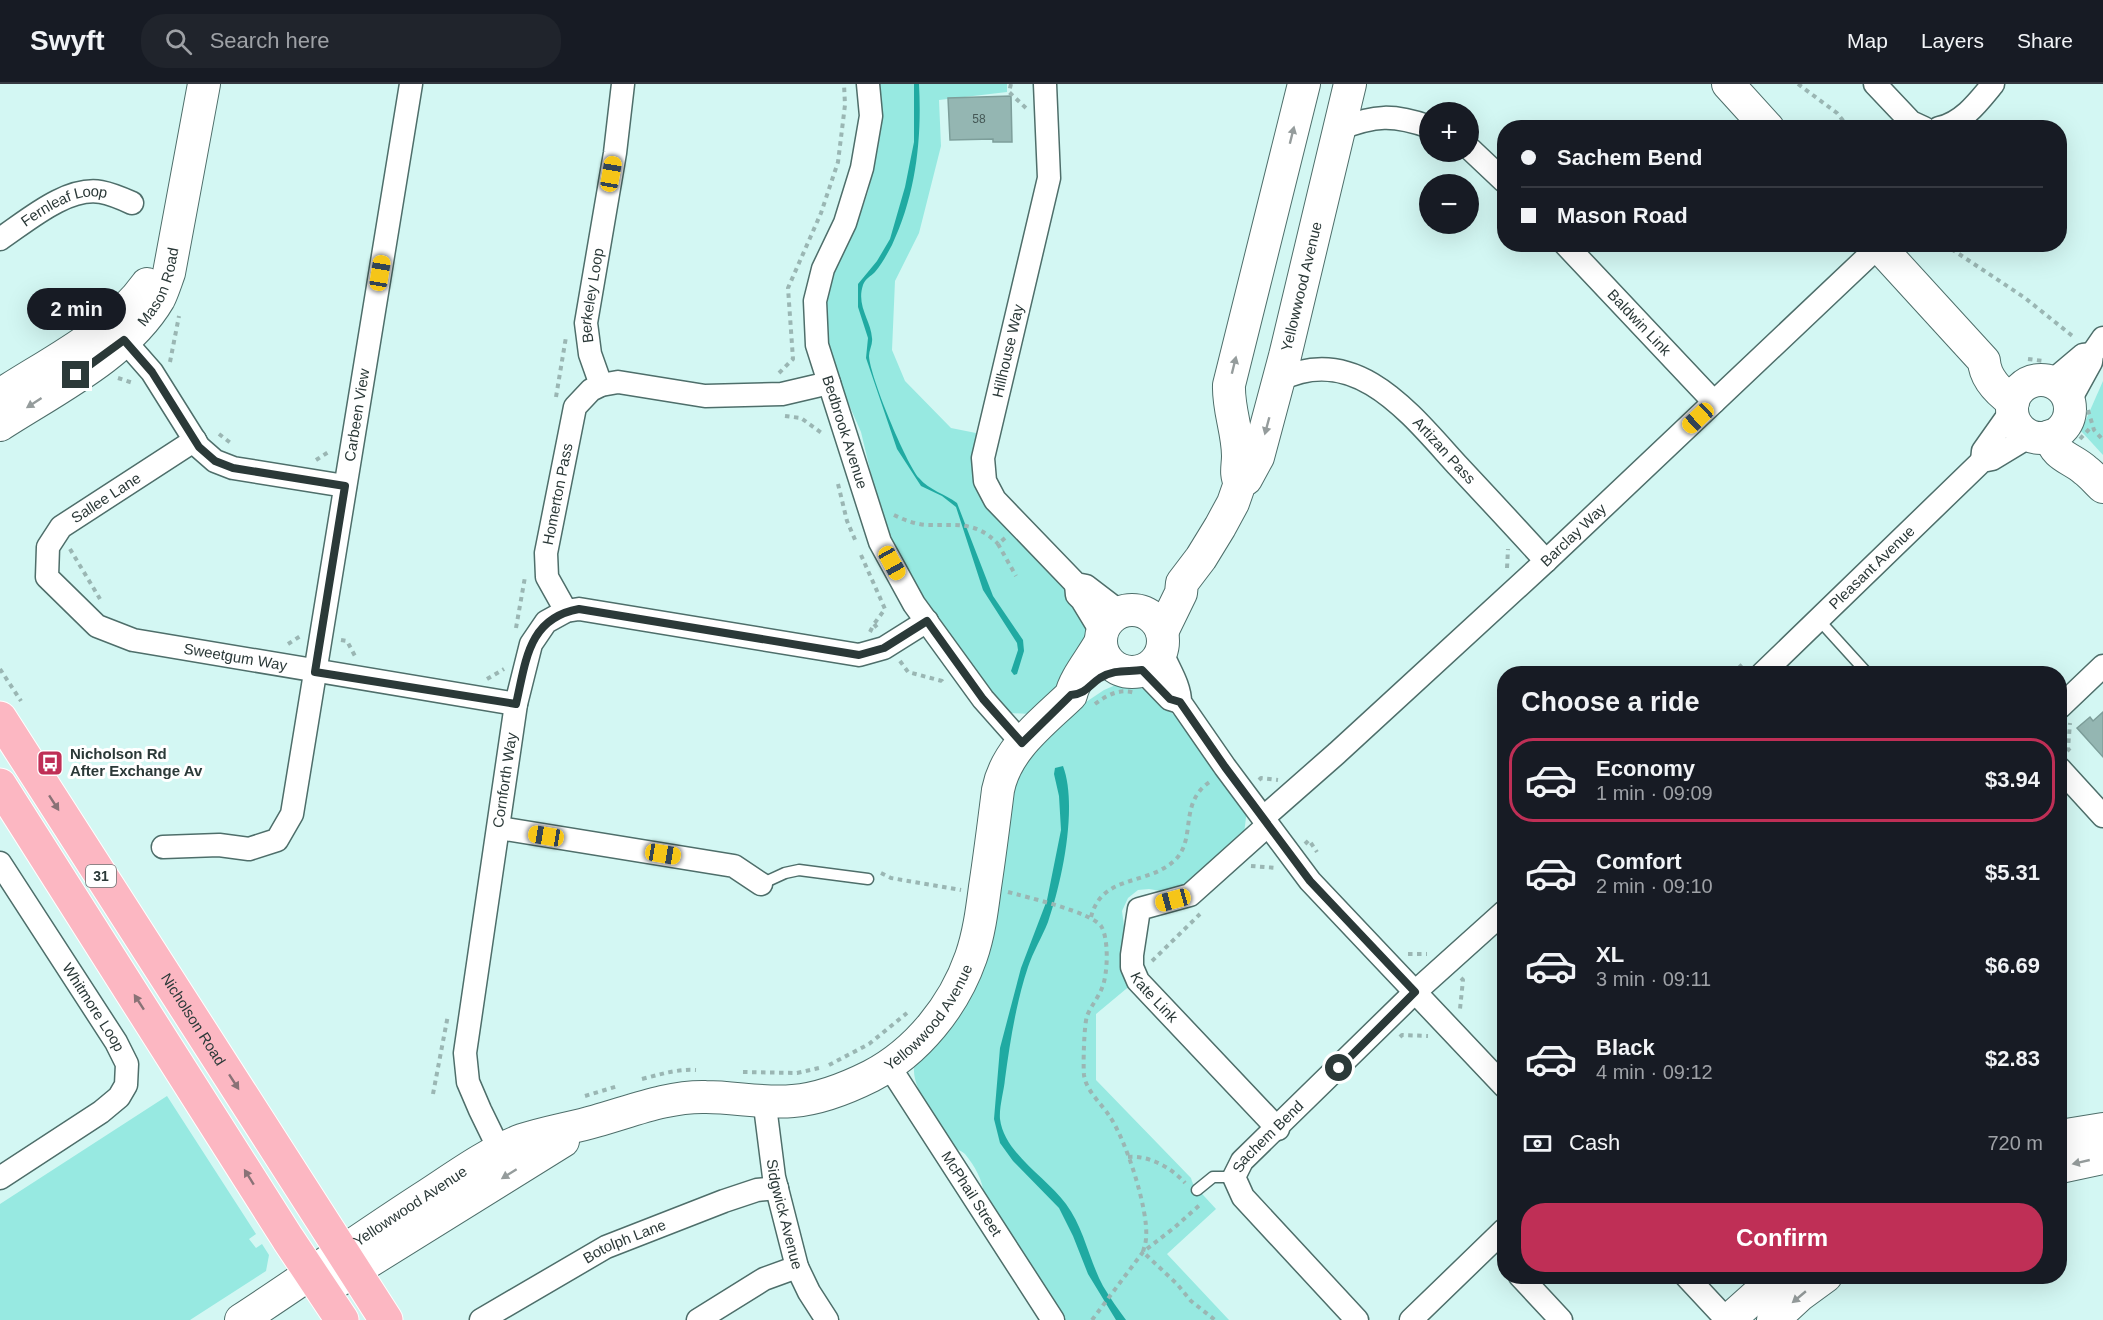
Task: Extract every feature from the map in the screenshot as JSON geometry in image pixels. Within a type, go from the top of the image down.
[{"type":"main road","name":"Nicholson Road","points":[[0,718],[386,1320]]},
{"type":"main road","name":"31","points":[[0,785],[342,1320]]},
{"type":"street","name":"Mason Road","points":[[0,425],[95,363],[117,332],[132,303],[156,271],[178,218],[204,84]]},
{"type":"street","name":"Carbeen View","points":[[163,847],[219,844],[249,849],[277,840],[292,814],[411,84]]},
{"type":"street","name":"Berkeley Loop","points":[[601,385],[590,354],[586,323],[615,153],[623,84]]},
{"type":"street","name":"Bedbrook Avenue","points":[[868,84],[871,116],[862,168],[845,223],[823,269],[814,301],[817,345],[880,542],[914,604],[983,699],[1022,743]]},
{"type":"street","name":"Hillhouse Way","points":[[1045,84],[1049,178],[983,458],[985,481],[995,500],[1076,584],[1077,595],[1132,646],[1168,668],[1180,691],[1180,702],[1243,792],[1310,881],[1415,992],[1452,1016],[1497,1077]]},
{"type":"street","name":"Yellowwood Avenue","points":[[1240,483],[1237,477],[1237,441],[1230,408],[1229,385],[1304,84]]},
{"type":"street","points":[[1352,84],[1364,99],[1389,117]]},
{"type":"street","name":"Yellowwood Avenue","points":[[348,1261],[379,1226],[500,1150],[523,1140],[595,1122],[667,1100],[705,1097],[766,1102],[796,1101],[819,1097],[854,1084],[879,1055],[916,1043],[940,1016],[953,996],[971,959],[978,936],[1000,776],[1007,761],[1022,743],[1081,700],[1082,693],[1132,646],[1155,604],[1171,586],[1182,583],[1201,558],[1233,503],[1240,483],[1246,479],[1258,457],[1352,84]]},
{"type":"street","points":[[1728,84],[1761,120]]},
{"type":"street","points":[[1875,84],[1909,120]]},
{"type":"street","points":[[1956,120],[1971,111],[1993,84]]},
{"type":"street","points":[[1340,129],[1366,119],[1389,117],[1419,124]]},
{"type":"street","points":[[1479,158],[1497,175]]},
{"type":"street","points":[[1281,177],[1325,188]]},
{"type":"street","name":"Fernleaf Loop","points":[[0,239],[61,199],[81,193],[98,191],[132,202]]},
{"type":"street","name":"Baldwin Link","points":[[1573,252],[1714,402]]},
{"type":"street","name":"Barclay Way","points":[[1266,822],[1337,753],[1546,561],[1871,252]]},
{"type":"street","points":[[1884,252],[1984,361],[1994,362],[2009,369],[2073,434],[2093,478]]},
{"type":"street","name":"Artizan Pass","points":[[1291,330],[1303,351],[1325,368]]},
{"type":"street","name":"Mason Road","points":[[0,394],[117,332]]},
{"type":"street","points":[[117,332],[205,436],[215,461],[233,468],[345,486]]},
{"type":"street","name":"Pleasant Avenue","points":[[1770,666],[1982,461],[1992,459],[2046,408],[2084,355],[2098,346]]},
{"type":"street","name":"Artizan Pass","points":[[1279,380],[1301,370],[1325,368],[1348,373],[1368,382],[1395,400],[1546,561]]},
{"type":"street","points":[[601,385],[618,382],[705,396],[782,394],[829,383]]},
{"type":"street","name":"Homerton Pass","points":[[566,611],[548,577],[546,553],[575,407],[591,390],[601,385]]},
{"type":"street","name":"Pleasant Avenue","points":[[1982,461],[1983,451],[2046,408]]},
{"type":"street","name":"Sallee Lane","points":[[47,577],[48,547],[58,531],[205,436]]},
{"type":"street","name":"Sweetgum Way","points":[[47,577],[97,626],[133,640],[516,704]]},
{"type":"street","points":[[566,611],[579,609],[859,655],[884,648],[927,621]]},
{"type":"street","name":"Cornforth Way","points":[[500,1150],[468,1082],[465,1053],[516,704],[531,644],[546,622],[566,611]]},
{"type":"street","points":[[2067,711],[2103,666]]},
{"type":"street","points":[[2067,777],[2103,816]]},
{"type":"street","name":"Kate Link","points":[[1266,822],[1190,895],[1139,909],[1132,967],[1138,981],[1278,1129]]},
{"type":"street","points":[[499,828],[734,866],[761,884]]},
{"type":"street","name":"Whitmore Loop","points":[[0,863],[116,1042],[127,1064],[126,1085],[119,1097],[101,1112],[0,1178]]},
{"type":"street","points":[[1415,992],[1497,918]]},
{"type":"street","name":"Sachem Bend","points":[[1357,1320],[1243,1197],[1234,1177],[1242,1161],[1278,1129],[1415,992]]},
{"type":"street","name":"McPhail Street","points":[[879,1055],[1053,1320]]},
{"type":"street","name":"Sidgwick Avenue","points":[[766,1102],[770,1149],[777,1188],[797,1267],[809,1292],[827,1320]]},
{"type":"street","name":"Yellowwood Avenue","points":[[241,1320],[316,1282],[348,1261],[595,1122]]},
{"type":"street","points":[[2067,1135],[2103,1129]]},
{"type":"street","points":[[2067,1166],[2103,1158]]},
{"type":"street","name":"Botolph Lane","points":[[481,1320],[606,1248],[724,1201],[757,1190],[777,1188]]},
{"type":"street","points":[[1411,1320],[1497,1247]]},
{"type":"street","points":[[698,1320],[764,1279],[797,1267]]},
{"type":"street","name":"Yellowwood Avenue","points":[[274,1320],[316,1282]]},
{"type":"street","points":[[1528,1284],[1562,1320]]},
{"type":"street","points":[[1694,1284],[1728,1320],[1769,1284]]},
{"type":"street","points":[[1773,1320],[1815,1284]]},
{"type":"lane","points":[[1819,620],[1861,666]]},
{"type":"lane","points":[[761,884],[785,873],[799,870],[865,879]]},
{"type":"lane","points":[[1195,1191],[1213,1177],[1234,1177]]},
{"type":"path","points":[[1798,84],[1838,113],[1843,120]]},
{"type":"path","points":[[1956,252],[2025,298],[2076,339],[2098,346]]},
{"type":"path","points":[[170,363],[181,305]]},
{"type":"path","points":[[2046,408],[2088,415],[2094,430],[2103,440]]},
{"type":"path","points":[[205,436],[234,445]]},
{"type":"path","points":[[312,463],[337,446]]},
{"type":"path","points":[[894,516],[925,525],[971,526],[998,544]]},
{"type":"path","points":[[1507,572],[1508,546],[1504,541],[1517,529]]},
{"type":"path","points":[[58,531],[105,606]]},
{"type":"path","points":[[515,631],[526,572]]},
{"type":"path","points":[[867,637],[874,624],[908,672],[942,681],[948,688]]},
{"type":"path","points":[[283,648],[306,633],[347,641],[357,658]]},
{"type":"path","points":[[1081,700],[1124,690],[1132,646]]},
{"type":"path","points":[[485,680],[509,666]]},
{"type":"path","points":[[2067,737],[2068,749],[2075,758],[2067,764]]},
{"type":"path","points":[[1206,772],[1229,803],[1261,778],[1287,780]]},
{"type":"path","points":[[1091,917],[1094,905],[1108,889],[1132,882],[1164,868],[1181,853],[1187,836],[1192,804],[1205,785],[1212,780]]},
{"type":"path","points":[[865,879],[864,868],[874,869],[891,878],[962,890]]},
{"type":"path","points":[[1004,891],[1091,917],[1102,927],[1106,942],[1106,971],[1102,988],[1086,1018],[1084,1073],[1086,1083],[1121,1136],[1128,1157],[1146,1226],[1143,1251]]},
{"type":"path","points":[[1394,1043],[1402,1035],[1429,1036],[1452,1016],[1463,980],[1446,964]]},
{"type":"path","points":[[879,1055],[895,1025],[912,1008]]},
{"type":"path","points":[[1452,1016],[1468,1016]]},
{"type":"path","points":[[1092,1320],[1143,1251],[1204,1201],[1181,1178],[1158,1163],[1148,1159],[1128,1157]]},
{"type":"path","points":[[1143,1251],[1191,1301],[1215,1320]]},
{"type":"shaded area","points":[[880,84],[1007,84],[1007,92],[939,100],[941,146],[919,233],[895,281],[892,350],[905,381],[951,428],[981,434],[976,472],[1066,587],[1091,625],[1091,650],[1031,714],[1010,713],[1001,707],[919,590],[891,541],[878,503],[861,432],[839,382],[829,346],[824,310],[827,286],[856,226],[868,192],[883,114]]},
{"type":"shaded area","points":[[914,84],[919,84],[918,146],[907,206],[892,245],[878,269],[864,283],[861,293],[872,338],[869,356],[882,400],[913,469],[927,486],[957,503],[993,596],[1023,640],[1024,651],[1017,674],[1014,675],[1011,671],[1018,650],[1017,643],[983,590],[956,507],[942,496],[921,486],[897,449],[866,358],[868,338],[858,307],[858,284],[877,261],[890,239],[905,187],[914,142]]},
{"type":"shaded area","points":[[2103,381],[2103,455],[2081,431]]},
{"type":"shaded area","points":[[1130,683],[1147,692],[1179,720],[1247,809],[1244,834],[1189,888],[1167,892],[1138,890],[1128,898],[1122,911],[1124,926],[1130,933],[1132,984],[1096,1014],[1096,1080],[1191,1178],[1193,1184],[1216,1209],[1167,1254],[1229,1320],[1063,1320],[984,1195],[980,1179],[972,1164],[965,1154],[951,1144],[934,1119],[922,1098],[915,1078],[914,1070],[917,1060],[937,1035],[1012,774],[1080,706],[1104,690],[1118,684]]},
{"type":"shaded area","points":[[1063,766],[1067,783],[1069,822],[1063,866],[1048,922],[1030,961],[1020,994],[1009,1051],[1000,1119],[1003,1131],[1017,1154],[1058,1194],[1072,1213],[1103,1286],[1126,1320],[1116,1320],[1088,1274],[1059,1208],[1013,1161],[1000,1143],[994,1119],[1000,1048],[1021,968],[1047,900],[1061,830],[1059,796],[1054,774],[1055,768]]},
{"type":"shaded area","points":[[167,1096],[256,1234],[249,1239],[256,1248],[262,1244],[269,1255],[266,1271],[190,1320],[0,1320],[0,1204]]},
{"type":"building","points":[[1011,96],[1012,142],[993,142],[993,139],[950,140],[948,98]]},
{"type":"building","points":[[2103,712],[2103,757],[2077,728],[2090,717],[2093,721]]},
{"type":"place","name":"Nicholson Rd After Exchange Av","points":[[50,763]]},
{"type":"route","points":[[76,375],[115,349],[124,340],[152,372],[199,447],[215,461],[233,468],[345,486],[315,672],[516,704],[531,644],[546,622],[566,611],[579,609],[859,655],[884,648],[927,621],[983,699],[1022,743],[1071,695],[1082,693],[1100,678],[1121,669],[1142,670],[1170,699],[1180,702],[1310,881],[1415,992],[1339,1068]]}]
